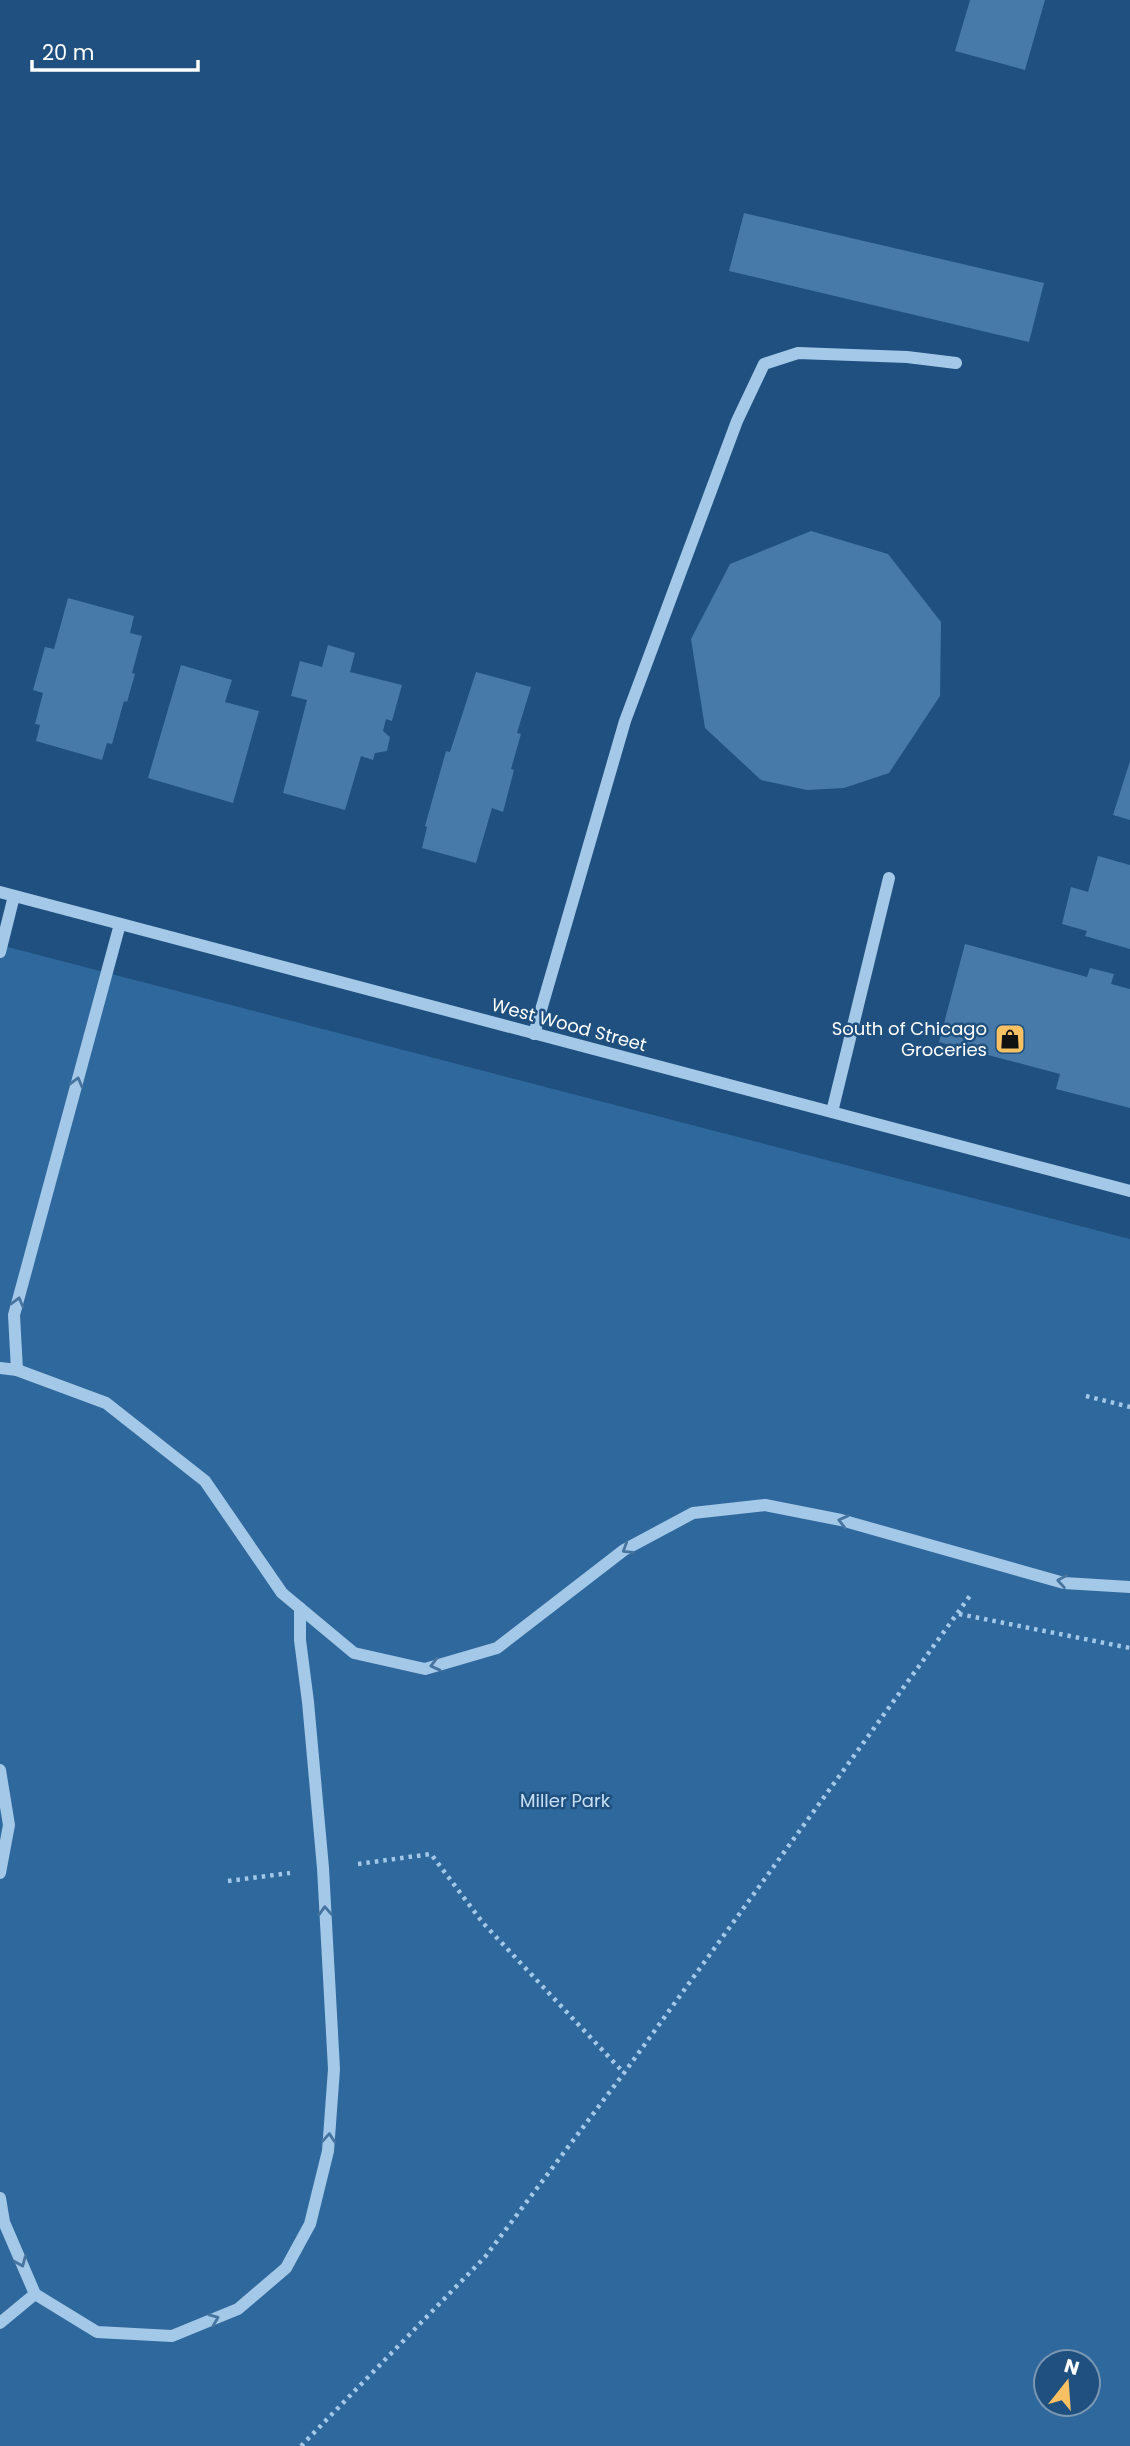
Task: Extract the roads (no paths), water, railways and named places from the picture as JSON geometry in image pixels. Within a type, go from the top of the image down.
[{"type":"street","points":[[534,1034],[625,721],[737,421],[764,364],[798,353],[956,363]]},
{"type":"street","points":[[832,1112],[889,878]]},
{"type":"street","name":"West Wood Street","points":[[0,892],[1130,1191]]},
{"type":"street","points":[[0,952],[14,896]]},
{"type":"street","points":[[17,1370],[14,1315],[120,924]]},
{"type":"street","points":[[0,1368],[17,1370],[106,1403],[205,1481],[282,1593],[354,1653],[425,1669],[497,1648],[624,1550],[693,1513],[765,1505],[841,1520],[1064,1583],[1130,1587]]},
{"type":"street","points":[[0,2198],[4,2222],[35,2294],[97,2332],[172,2336],[239,2309],[286,2268],[310,2224],[328,2151],[334,2070],[323,1868],[300,1640],[300,1608]]},
{"type":"street","points":[[0,1770],[9,1825],[0,1872]]},
{"type":"street","points":[[0,2323],[35,2294]]},
{"type":"place","name":"South of Chicago Groceries","points":[[1010,1039]]},
{"type":"park label","name":"Miller Park","points":[[565,1801]]}]
